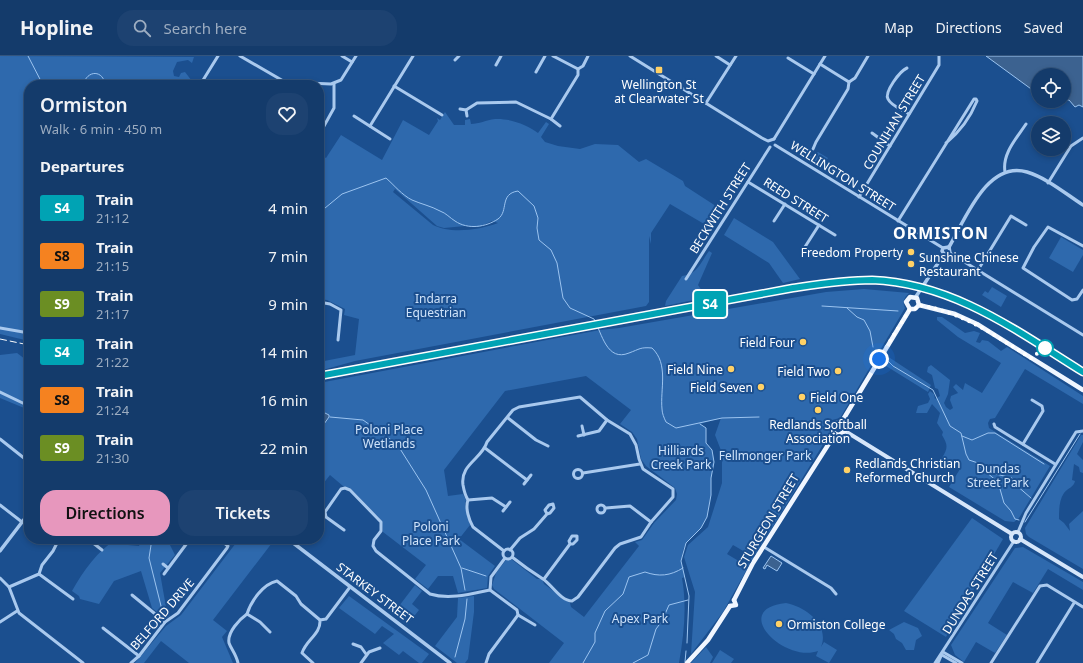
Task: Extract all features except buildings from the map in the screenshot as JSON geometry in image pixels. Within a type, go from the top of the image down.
[{"type":"main road","points":[[910,309],[906,305],[907,300],[910,297],[915,298],[919,305],[955,314],[977,324],[1083,390]]},
{"type":"main road","points":[[910,309],[915,309],[919,305]]},
{"type":"main road","points":[[841,422],[845,426],[844,431],[839,435],[835,434],[833,426],[836,423],[841,422],[910,309]]},
{"type":"main road","points":[[844,431],[1012,534]]},
{"type":"main road","name":"STURGEON STREET","points":[[687,663],[716,629],[730,606],[736,605],[734,600],[764,547],[835,434]]},
{"type":"main road","points":[[1012,534],[1014,532],[1018,532],[1020,539],[1083,577]]},
{"type":"main road","points":[[1012,534],[1012,539],[1014,541],[1020,539]]},
{"type":"street","points":[[203,80],[218,56]]},
{"type":"street","points":[[240,56],[282,80]]},
{"type":"street","points":[[342,56],[352,62]]},
{"type":"street","points":[[324,126],[334,108],[335,83],[356,56]]},
{"type":"street","points":[[370,126],[413,56]]},
{"type":"street","points":[[455,60],[459,56]]},
{"type":"street","points":[[496,65],[501,56]]},
{"type":"street","points":[[536,72],[545,56]]},
{"type":"street","points":[[553,56],[578,70]]},
{"type":"street","points":[[551,119],[578,75],[578,70],[583,66],[588,56]]},
{"type":"street","points":[[630,56],[768,141],[770,147]]},
{"type":"street","points":[[716,56],[730,65]]},
{"type":"street","points":[[706,103],[736,56]]},
{"type":"street","points":[[774,140],[825,56]]},
{"type":"street","points":[[813,149],[848,89],[849,82],[855,78],[868,56]]},
{"type":"street","name":"COUNIHAN STREET","points":[[859,197],[939,65],[939,56]]},
{"type":"street","points":[[788,58],[814,74]]},
{"type":"street","points":[[820,64],[849,82]]},
{"type":"street","points":[[907,68],[899,74],[888,92],[887,97],[889,101],[909,114]]},
{"type":"street","points":[[324,83],[335,83]]},
{"type":"street","points":[[394,86],[442,115]]},
{"type":"street","points":[[898,221],[946,143],[974,99],[977,100],[972,114],[959,133],[946,143]]},
{"type":"street","points":[[460,109],[466,110],[477,103],[516,102],[551,119],[560,126]]},
{"type":"street","points":[[466,110],[467,116]]},
{"type":"street","points":[[354,116],[390,139]]},
{"type":"street","points":[[1005,172],[1004,162],[1006,156],[1026,124]]},
{"type":"street","points":[[872,133],[890,146]]},
{"type":"street","points":[[1048,183],[1071,146],[1083,138]]},
{"type":"street","name":"WELLINGTON STREET","points":[[768,141],[774,140],[775,145],[943,248]]},
{"type":"street","name":"WELLINGTON STREET","points":[[770,147],[775,145]]},
{"type":"street","name":"BECKWITH STREET","points":[[686,279],[770,147]]},
{"type":"street","points":[[1083,205],[1027,172],[1005,172],[993,178],[984,187],[949,247],[950,252],[1083,335]]},
{"type":"street","name":"REED STREET","points":[[748,182],[835,235]]},
{"type":"street","points":[[774,222],[785,204]]},
{"type":"street","points":[[978,270],[1011,216],[1026,225]]},
{"type":"street","points":[[803,250],[819,225]]},
{"type":"street","points":[[1083,246],[1048,227],[1034,247],[1023,268],[1072,300],[1077,299],[1083,290]]},
{"type":"street","points":[[944,254],[942,251],[943,248],[949,247]]},
{"type":"street","points":[[915,298],[944,254],[950,252]]},
{"type":"street","points":[[324,303],[330,304],[341,310],[338,340]]},
{"type":"street","points":[[0,328],[24,332]]},
{"type":"street","points":[[0,392],[24,404]]},
{"type":"street","points":[[490,590],[491,577],[505,558],[504,551],[473,527],[469,516],[467,504],[468,500],[465,496],[463,475],[513,410],[519,407],[580,397],[607,420],[632,436],[636,445],[640,464],[646,471],[673,490],[673,497],[651,522],[645,532],[638,539],[620,544],[615,548],[575,600],[569,601],[548,585],[544,579],[537,576],[512,557],[512,552],[510,550]]},
{"type":"street","points":[[1023,444],[1043,411],[1042,406],[1032,400]]},
{"type":"street","points":[[508,418],[536,440],[548,446]]},
{"type":"street","points":[[578,436],[599,431],[607,420]]},
{"type":"street","points":[[994,424],[995,427],[1056,464]]},
{"type":"street","points":[[582,426],[584,434]]},
{"type":"street","points":[[1018,532],[1026,513],[1056,464],[1078,430],[1083,431]]},
{"type":"street","points":[[0,439],[24,458]]},
{"type":"street","points":[[485,448],[527,480]]},
{"type":"street","points":[[583,473],[640,464]]},
{"type":"street","points":[[524,484],[531,475]]},
{"type":"street","points":[[344,530],[326,517],[325,512],[341,489],[345,488],[350,490],[381,522],[381,531],[374,540],[373,546],[376,551],[430,594],[436,596],[458,596],[490,590],[517,610],[518,615]]},
{"type":"street","points":[[468,500],[492,498],[506,507]]},
{"type":"street","points":[[503,511],[510,502]]},
{"type":"street","points":[[0,505],[22,522]]},
{"type":"street","points":[[606,508],[630,506],[651,522]]},
{"type":"street","points":[[504,551],[510,550],[520,538],[534,529],[546,514]]},
{"type":"street","points":[[0,551],[24,519]]},
{"type":"street","name":"DUNDAS STREET","points":[[936,663],[1014,541]]},
{"type":"street","points":[[9,588],[39,574],[42,565],[56,544]]},
{"type":"street","points":[[94,544],[102,550]]},
{"type":"street","points":[[164,574],[186,544]]},
{"type":"street","name":"BELFORD DRIVE","points":[[131,663],[139,656],[165,622],[178,613],[227,548],[228,546],[225,544]]},
{"type":"street","name":"STARKEY STREET","points":[[294,544],[450,663]]},
{"type":"street","points":[[544,579],[570,544]]},
{"type":"street","points":[[764,547],[831,588],[836,594]]},
{"type":"street","points":[[505,558],[509,559],[512,557]]},
{"type":"street","points":[[163,564],[168,568]]},
{"type":"street","points":[[39,574],[73,599]]},
{"type":"street","points":[[0,578],[9,588],[17,611],[83,663]]},
{"type":"street","points":[[248,614],[249,607],[265,586],[277,581],[296,596],[301,604],[320,620],[326,619],[350,587]]},
{"type":"street","points":[[991,663],[1040,586],[1047,585],[1083,607]]},
{"type":"street","points":[[132,595],[165,622]]},
{"type":"street","points":[[1037,663],[1074,602]]},
{"type":"street","points":[[0,622],[17,611]]},
{"type":"street","points":[[248,614],[260,622],[270,632]]},
{"type":"street","points":[[238,663],[236,654],[229,644],[229,636],[241,618],[248,614]]},
{"type":"street","points":[[518,615],[523,616],[535,625]]},
{"type":"street","points":[[486,663],[488,654],[518,615]]},
{"type":"street","points":[[313,663],[302,653],[319,628],[320,620]]},
{"type":"street","points":[[103,628],[139,656]]},
{"type":"street","points":[[353,644],[361,647],[366,654]]},
{"type":"street","points":[[361,663],[366,654],[380,648]]},
{"type":"street","points":[[942,653],[956,663]]},
{"type":"street","points":[[942,653],[962,663]]},
{"type":"green space","points":[[0,56],[194,57],[192,63],[188,60],[177,62],[173,71],[174,76],[179,77],[181,73],[185,72],[191,80],[24,80],[24,340],[0,334]]},
{"type":"green space","name":"Indarra Equestrian","points":[[445,112],[454,125],[465,125],[465,120],[470,119],[471,124],[500,119],[524,125],[538,133],[546,122],[549,124],[541,137],[545,142],[558,146],[580,149],[595,144],[618,145],[639,162],[646,159],[683,181],[685,186],[722,210],[711,228],[670,204],[651,233],[651,244],[649,236],[649,302],[646,306],[355,361],[324,370],[324,361],[355,355],[359,319],[344,315],[345,309],[324,300],[324,157],[326,158],[341,135],[382,160],[403,120],[429,135],[438,121],[437,118],[440,120]],"holes":[[[395,189],[437,226],[444,228],[465,226],[479,227],[492,221],[498,223],[483,228],[465,230],[440,228],[433,225],[393,192]]]},
{"type":"green space","points":[[818,152],[828,158],[822,166],[805,155],[812,156]]},
{"type":"green space","points":[[734,218],[773,242],[800,279],[783,283],[769,263],[724,235]]},
{"type":"green space","points":[[1061,237],[1083,250],[1083,255],[1073,272],[1049,258]]},
{"type":"green space","points":[[709,251],[712,253],[698,285],[702,291],[713,293],[713,296],[665,306],[666,301],[682,276],[692,273],[701,264]]},
{"type":"green space","points":[[992,287],[1007,296],[1001,307],[982,295],[985,291],[988,293]]},
{"type":"green space","points":[[864,289],[909,293],[904,300],[905,308],[840,418],[832,420],[828,426],[830,433],[751,562],[723,612],[691,654],[695,592],[684,557],[688,545],[708,527],[722,483],[722,453],[715,435],[721,418],[700,424],[706,428],[706,443],[712,450],[714,462],[707,517],[701,528],[686,543],[681,561],[685,577],[682,578],[685,610],[679,663],[549,663],[564,643],[494,589],[492,585],[496,573],[506,560],[511,559],[537,579],[542,579],[544,584],[570,603],[571,607],[584,617],[639,546],[635,542],[642,540],[654,523],[676,500],[677,494],[675,488],[646,466],[641,459],[637,439],[632,432],[620,424],[631,410],[586,376],[505,391],[444,470],[448,496],[463,494],[466,500],[465,504],[470,525],[459,539],[495,566],[488,576],[487,588],[458,593],[453,576],[438,576],[428,589],[415,579],[426,565],[383,532],[382,521],[350,488],[343,486],[330,475],[324,483],[324,382],[600,330],[826,292]],"holes":[[[733,545],[752,556],[747,566],[727,554]]]},
{"type":"green space","name":"Dundas Street Park","points":[[937,317],[942,317],[965,333],[974,331],[980,333],[976,342],[980,343],[982,340],[988,341],[1001,351],[1007,347],[1083,396],[1083,404],[1025,369],[995,418],[990,419],[988,423],[989,428],[1050,466],[1019,518],[1014,522],[1005,521],[949,487],[960,469],[942,458],[946,446],[942,435],[943,432],[937,423],[940,413],[932,404],[927,413],[916,413],[918,406],[928,403],[930,399],[928,394],[930,391],[934,394],[935,399],[940,396],[938,389],[935,388],[932,375],[927,372],[928,367],[931,365],[950,380],[948,394],[944,403],[950,410],[953,408],[950,400],[951,396],[958,393],[953,387],[956,384],[963,390],[965,383],[982,393],[1001,363],[958,337],[937,320]]},
{"type":"green space","points":[[17,353],[24,358],[24,408],[0,398],[0,355]]},
{"type":"green space","points":[[887,356],[931,385],[928,392],[886,366],[884,362]]},
{"type":"green space","points":[[1081,435],[1083,435],[1083,442],[1077,454],[1083,460],[1083,473],[1080,472],[1079,467],[1074,464],[1072,480],[1075,481],[1062,496],[1059,519],[1070,531],[1069,524],[1083,511],[1083,569],[1029,537],[1026,534],[1025,528]]},
{"type":"green space","points":[[972,518],[1003,539],[946,637],[904,611]]},
{"type":"green space","points":[[110,544],[139,546],[140,544],[170,544],[175,555],[160,573],[166,607],[170,616],[166,619],[152,608],[141,571],[114,581],[99,604],[80,599],[79,596],[72,591],[97,555]]},
{"type":"green space","points":[[235,544],[271,544],[213,620],[227,631],[222,637],[233,663],[189,663],[161,641],[144,663],[135,663],[166,626],[181,615]]},
{"type":"green space","points":[[1023,547],[1083,582],[1083,590],[1048,569],[1033,593],[1013,582],[988,623],[1007,635],[995,653],[976,642],[964,662],[955,655],[951,645],[1015,548]]},
{"type":"green space","points":[[415,585],[422,591],[412,604],[419,610],[407,625],[393,614]]},
{"type":"green space","points":[[349,596],[429,654],[422,663],[419,663],[403,651],[399,655],[383,643],[394,634],[382,626],[375,634],[339,608]]},
{"type":"green space","points":[[474,596],[474,612],[468,659],[465,663],[457,663],[435,646],[457,617],[458,598]]},
{"type":"green space","points":[[786,603],[801,608],[819,624],[823,639],[821,647],[824,642],[837,650],[829,663],[816,656],[818,651],[805,653],[791,649],[778,643],[768,634],[762,624],[762,615],[770,607]]},
{"type":"green space","points":[[904,622],[918,628],[922,636],[916,640],[914,650],[906,650],[902,643],[896,639],[894,634],[889,630]]},
{"type":"green space","points":[[706,647],[713,657],[710,663],[691,663]]},
{"type":"green space","points":[[720,650],[734,659],[731,663],[712,663]]},
{"type":"shaded area","points":[[986,56],[1083,56],[1083,107],[1079,105],[1075,107],[1071,102],[1071,68],[1031,68],[1031,89]]},
{"type":"shaded area","points":[[324,412],[329,415],[324,424]]},
{"type":"shaded area","points":[[771,556],[782,563],[777,571],[767,565],[765,569],[763,568]]},
{"type":"waterway","points":[[28,56],[40,80]]},
{"type":"waterway","points":[[85,80],[88,76],[95,73],[102,76],[104,80]]},
{"type":"waterway","points":[[324,209],[342,194],[386,178],[408,198],[442,212],[460,224],[466,226],[483,226],[498,219],[503,212],[508,196],[518,191],[534,206],[538,218],[537,228],[539,240],[551,250],[557,263],[563,298],[570,308],[594,319],[606,345],[615,354],[622,355],[645,348],[652,348],[657,354],[662,369],[662,411],[666,422],[676,428],[722,418],[759,417]]},
{"type":"waterway","points":[[822,306],[898,311]]},
{"type":"waterway","points":[[847,308],[857,317],[864,320],[870,331],[873,347]]},
{"type":"waterway","points":[[885,358],[893,366],[933,390],[950,426],[961,433],[969,460],[984,465],[996,474],[1012,478],[1016,485],[1031,498]]},
{"type":"waterway","points":[[330,417],[363,420],[397,444],[426,490],[461,568],[465,590]]},
{"type":"waterway","points":[[687,643],[689,596],[681,561],[686,543],[701,528],[707,517],[714,462],[712,450],[706,443],[706,428],[700,424]]},
{"type":"waterway","points":[[962,436],[972,440],[988,433],[995,433],[1044,464]]},
{"type":"waterway","points":[[1025,522],[1080,434]]},
{"type":"waterway","points":[[978,464],[998,482],[1004,503],[1011,511],[1015,519],[1019,520]]},
{"type":"waterway","points":[[151,544],[149,558],[162,610]]},
{"type":"waterway","points":[[462,568],[486,576]]},
{"type":"waterway","points":[[583,663],[595,642],[595,633],[605,611],[623,594],[629,577],[645,572],[655,575],[664,575],[674,573],[683,568]]},
{"type":"waterway","points":[[455,657],[465,619],[467,599]]},
{"type":"waterway","points":[[633,663],[648,655],[656,629],[662,621],[669,605],[688,600]]},
{"type":"waterway","points":[[685,662],[686,651]]},
{"type":"railway","points":[[324,375],[793,288],[842,281],[862,280],[901,283],[929,289],[957,299],[1008,325],[1083,371]]},
{"type":"railway","points":[[0,339],[24,344]]},
{"type":"train","name":"S4","points":[[324,375],[793,288],[854,280],[895,282],[940,292],[958,299],[997,318],[1083,372]]},
{"type":"place","name":"Wellington St at Clearwater St","points":[[659,70]]},
{"type":"place","name":"Freedom Property","points":[[911,252]]},
{"type":"place","name":"Sunshine Chinese Restaurant","points":[[911,264]]},
{"type":"place","name":"Field Four","points":[[803,342]]},
{"type":"place","name":"Field Nine","points":[[731,369]]},
{"type":"place","name":"Field Two","points":[[838,371]]},
{"type":"place","name":"Field Seven","points":[[761,387]]},
{"type":"place","name":"Field One","points":[[802,397]]},
{"type":"place","name":"Redlands Softball Association","points":[[818,410]]},
{"type":"place","name":"Redlands Christian Reformed Church","points":[[847,470]]},
{"type":"place","name":"Ormiston College","points":[[779,624]]},
{"type":"district","name":"ORMISTON","points":[[941,233]]},
{"type":"route","points":[[879,359],[910,309],[913,310],[919,305],[928,306],[955,314],[977,324],[1031,358],[1045,348]]},
{"type":"park label","name":"Poloni Place Wetlands","points":[[389,436]]},
{"type":"park label","name":"Fellmonger Park","points":[[765,455]]},
{"type":"park label","name":"Hilliards Creek Park","points":[[681,457]]},
{"type":"park label","name":"Poloni Place Park","points":[[431,533]]},
{"type":"park label","name":"Apex Park","points":[[640,618]]}]
